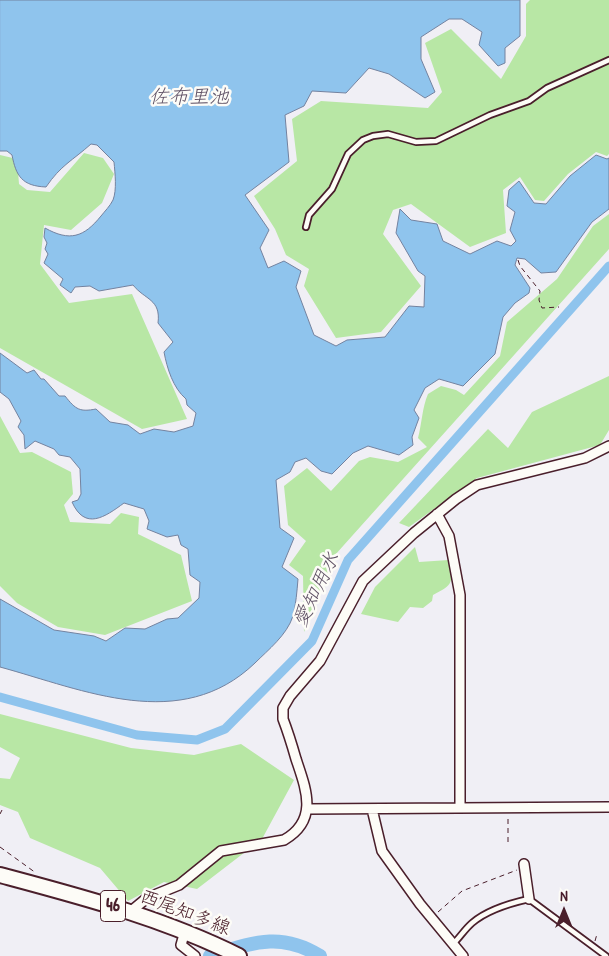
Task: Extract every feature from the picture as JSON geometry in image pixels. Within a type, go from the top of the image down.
[{"type":"main road","name":"西尾知多線","points":[[0,875],[130,912],[185,931],[232,952]]},
{"type":"street","points":[[130,912],[147,898],[179,885],[222,851],[277,842],[291,836],[302,824],[307,809],[306,785],[283,719],[284,708],[290,696],[320,661],[363,581],[437,514],[478,485],[585,458],[609,446]]},
{"type":"street","points":[[437,514],[449,536],[460,595],[460,808]]},
{"type":"street","points":[[307,809],[609,807]]},
{"type":"street","points":[[372,809],[382,851],[431,918],[463,956]]},
{"type":"street","points":[[524,866],[529,899]]},
{"type":"street","points":[[185,931],[181,945],[195,956]]},
{"type":"lane","points":[[306,227],[308,215],[332,189],[348,154],[363,140],[373,136],[388,134],[416,142],[436,141],[490,115],[522,104],[547,88],[609,60]]},
{"type":"lane","points":[[454,943],[479,918],[512,903],[529,899],[606,956]]},
{"type":"path","points":[[518,260],[520,266],[540,291],[539,300],[542,308],[559,307]]},
{"type":"path","points":[[508,808],[508,842]]},
{"type":"path","points":[[0,814],[2,810]]},
{"type":"path","points":[[0,847],[37,874],[42,880],[41,886]]},
{"type":"path","points":[[431,918],[462,892],[524,866]]},
{"type":"green space","points":[[530,0],[609,0],[609,154],[607,156],[596,152],[568,174],[544,201],[535,200],[520,177],[503,190],[506,233],[470,247],[411,204],[393,210],[383,234],[421,286],[381,332],[336,338],[304,286],[309,269],[286,255],[275,229],[254,196],[297,161],[292,119],[321,101],[428,108],[442,92],[425,43],[451,29],[501,79],[526,36],[526,4]]},
{"type":"green space","points":[[84,153],[103,158],[114,174],[102,203],[71,230],[44,225],[40,264],[69,303],[132,294],[187,419],[142,429],[0,348],[0,155],[17,159],[19,184],[27,190],[50,192]]},
{"type":"green space","points":[[609,214],[609,249],[335,555],[304,632],[303,576],[289,565],[306,541],[288,525],[284,486],[307,468],[331,491],[359,461],[370,457],[398,462],[427,447],[418,438],[428,394],[441,386],[456,390],[464,395],[500,356],[507,322],[557,279],[593,226]]},
{"type":"green space","points":[[609,376],[609,430],[600,445],[477,478],[409,527],[399,523],[488,429],[508,448],[532,412]]},
{"type":"green space","points":[[0,416],[20,453],[32,452],[71,472],[73,494],[64,505],[70,522],[110,524],[121,513],[139,517],[138,534],[181,555],[192,601],[105,635],[58,627],[17,603],[0,586]]},
{"type":"green space","points":[[415,547],[419,562],[449,560],[451,578],[448,585],[433,595],[432,601],[423,608],[410,607],[398,622],[361,614],[375,587]]},
{"type":"green space","points":[[0,714],[131,748],[194,755],[241,744],[294,780],[262,839],[197,889],[164,882],[128,901],[100,868],[30,838],[18,812],[0,805],[0,778],[10,779],[20,758],[0,747]]},
{"type":"water","name":"佐布里池","points":[[0,0],[520,0],[520,36],[505,48],[505,63],[498,66],[479,45],[482,32],[462,19],[449,19],[421,37],[421,59],[435,92],[425,98],[389,74],[369,68],[346,93],[312,91],[304,106],[285,115],[289,162],[245,195],[269,230],[260,248],[268,268],[284,261],[301,271],[296,287],[314,335],[336,346],[347,340],[385,337],[409,306],[424,307],[425,276],[418,271],[396,233],[400,209],[411,220],[437,224],[443,241],[470,254],[497,241],[511,246],[516,241],[510,230],[515,212],[507,206],[509,190],[519,181],[534,203],[546,204],[570,176],[596,155],[609,158],[609,209],[592,222],[556,272],[541,273],[525,259],[517,258],[515,265],[530,288],[529,293],[515,303],[503,317],[495,354],[463,386],[439,379],[425,388],[414,410],[419,418],[412,437],[413,445],[399,455],[368,446],[353,453],[332,474],[321,471],[306,458],[295,462],[290,472],[276,480],[280,528],[294,538],[282,567],[298,579],[293,616],[282,636],[255,663],[226,684],[196,697],[164,702],[98,695],[0,667],[0,599],[54,630],[94,636],[106,641],[125,628],[145,629],[167,619],[178,618],[199,598],[200,582],[190,575],[188,549],[181,545],[178,535],[167,537],[147,529],[149,521],[144,509],[124,503],[110,513],[96,519],[89,519],[77,511],[72,502],[78,500],[81,494],[80,469],[70,457],[59,455],[54,449],[35,441],[25,449],[24,435],[18,427],[21,421],[9,399],[0,392],[0,353],[27,373],[34,370],[59,396],[65,396],[75,407],[82,410],[96,409],[110,422],[128,425],[140,434],[154,429],[174,432],[193,426],[196,413],[187,405],[186,399],[171,377],[164,352],[173,342],[158,323],[155,304],[133,285],[99,291],[90,286],[75,287],[71,293],[60,285],[63,279],[44,263],[48,254],[45,249],[47,243],[44,237],[45,228],[69,236],[82,233],[95,223],[113,200],[115,191],[114,162],[97,145],[91,144],[62,168],[46,187],[31,185],[26,182],[18,174],[12,155],[7,151],[0,151]]},
{"type":"waterway","name":"愛知用水","points":[[0,697],[137,735],[197,740],[225,729],[312,641],[348,560],[609,266]]},
{"type":"waterway","points":[[210,956],[239,947],[266,942],[292,944],[306,948],[320,956]]}]
